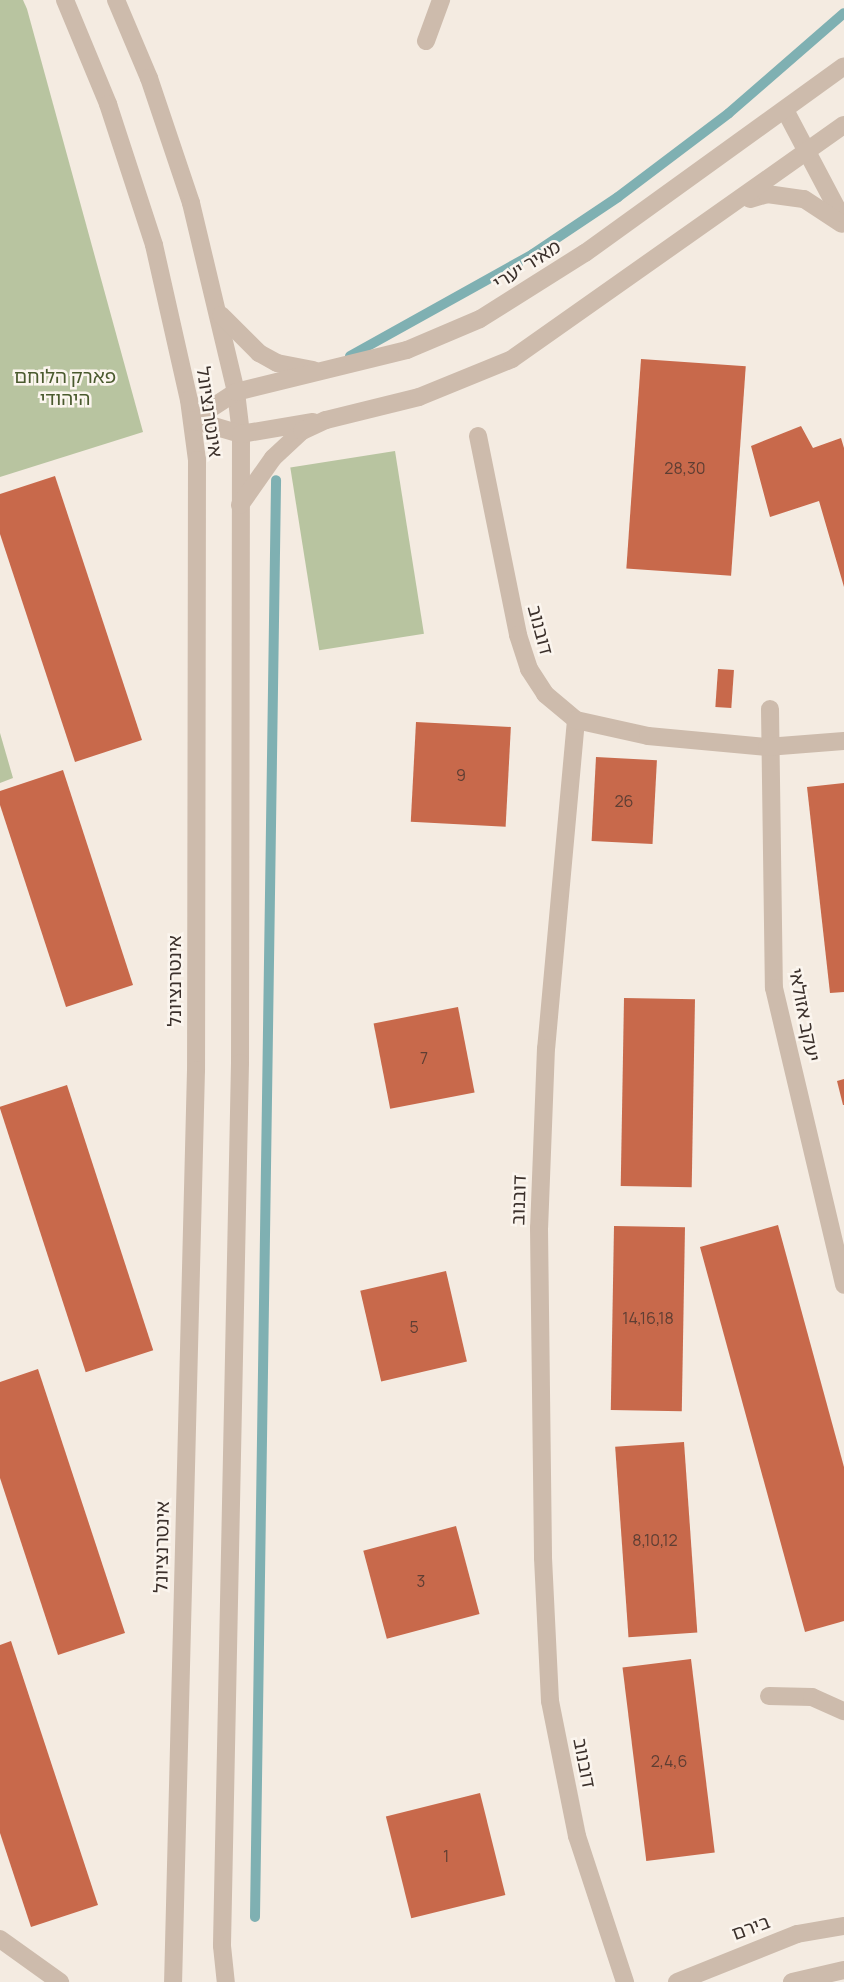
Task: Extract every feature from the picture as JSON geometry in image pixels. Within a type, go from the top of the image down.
[{"type":"street","name":"אינטרנציונל","points":[[65,0],[108,104],[154,245],[193,420],[197,460],[196,1070],[173,1982]]},
{"type":"street","name":"אינטרנציונל","points":[[116,0],[149,78],[191,203],[236,392],[241,433],[240,1063],[222,1946],[226,1982]]},
{"type":"street","points":[[426,41],[441,0]]},
{"type":"street","name":"מאיר יערי","points":[[193,420],[236,392],[407,351],[480,319],[585,253],[844,66]]},
{"type":"street","points":[[785,110],[844,224]]},
{"type":"street","points":[[193,420],[241,433],[326,420],[419,397],[512,359],[737,204],[844,125]]},
{"type":"street","points":[[737,204],[767,194],[785,195],[822,207],[844,224]]},
{"type":"street","points":[[218,310],[232,330],[277,363],[331,370]]},
{"type":"street","points":[[240,505],[287,444],[326,420]]},
{"type":"street","name":"דובנוב","points":[[478,436],[518,635],[529,669],[545,694],[576,720],[546,1048],[539,1227],[542,1558],[550,1701],[577,1836],[625,1982]]},
{"type":"street","name":"יעקב אזולאי","points":[[770,709],[767,747],[774,988],[844,1285]]},
{"type":"street","points":[[576,720],[648,736],[767,747],[844,741]]},
{"type":"street","points":[[769,1696],[813,1698],[844,1711]]},
{"type":"street","name":"בירם","points":[[677,1982],[797,1934],[844,1926]]},
{"type":"street","points":[[0,1938],[60,1982]]},
{"type":"street","points":[[792,1982],[844,1970]]},
{"type":"green space","name":"פארק הלוחם היהודי","points":[[0,0],[23,0],[27,9],[143,432],[0,477]]},
{"type":"green space","points":[[395,451],[424,634],[319,650],[290,468]]},
{"type":"green space","points":[[0,733],[13,778],[0,783]]},
{"type":"building","points":[[641,359],[746,366],[731,576],[626,568]]},
{"type":"building","points":[[801,426],[813,448],[841,438],[844,448],[844,587],[819,501],[770,517],[751,446]]},
{"type":"building","points":[[55,476],[142,740],[75,762],[0,534],[0,494]]},
{"type":"building","points":[[718,669],[734,670],[731,708],[715,707]]},
{"type":"building","points":[[416,722],[511,727],[506,827],[411,822]]},
{"type":"building","points":[[596,757],[657,760],[653,844],[592,841]]},
{"type":"building","points":[[63,770],[133,985],[66,1007],[0,805],[0,791]]},
{"type":"building","points":[[844,783],[844,992],[830,993],[807,787]]},
{"type":"building","points":[[624,998],[695,999],[692,1187],[621,1186]]},
{"type":"building","points":[[458,1007],[475,1092],[390,1109],[374,1023]]},
{"type":"building","points":[[844,1079],[844,1105],[843,1105],[837,1081]]},
{"type":"building","points":[[67,1085],[153,1350],[86,1372],[0,1109]]},
{"type":"building","points":[[778,1225],[844,1467],[844,1621],[805,1632],[700,1247]]},
{"type":"building","points":[[614,1226],[685,1227],[682,1411],[611,1410]]},
{"type":"building","points":[[446,1271],[467,1362],[381,1381],[360,1291]]},
{"type":"building","points":[[38,1369],[125,1633],[58,1655],[0,1478],[0,1382]]},
{"type":"building","points":[[684,1442],[697,1633],[628,1637],[615,1447]]},
{"type":"building","points":[[456,1526],[480,1614],[387,1639],[363,1551]]},
{"type":"building","points":[[11,1641],[98,1905],[31,1927],[0,1833],[0,1645]]},
{"type":"building","points":[[691,1659],[715,1853],[646,1861],[623,1667]]},
{"type":"building","points":[[480,1793],[505,1895],[411,1918],[386,1816]]},
{"type":"waterway","points":[[350,356],[533,254],[618,197],[729,113],[844,13]]},
{"type":"waterway","points":[[255,1917],[276,480]]}]
